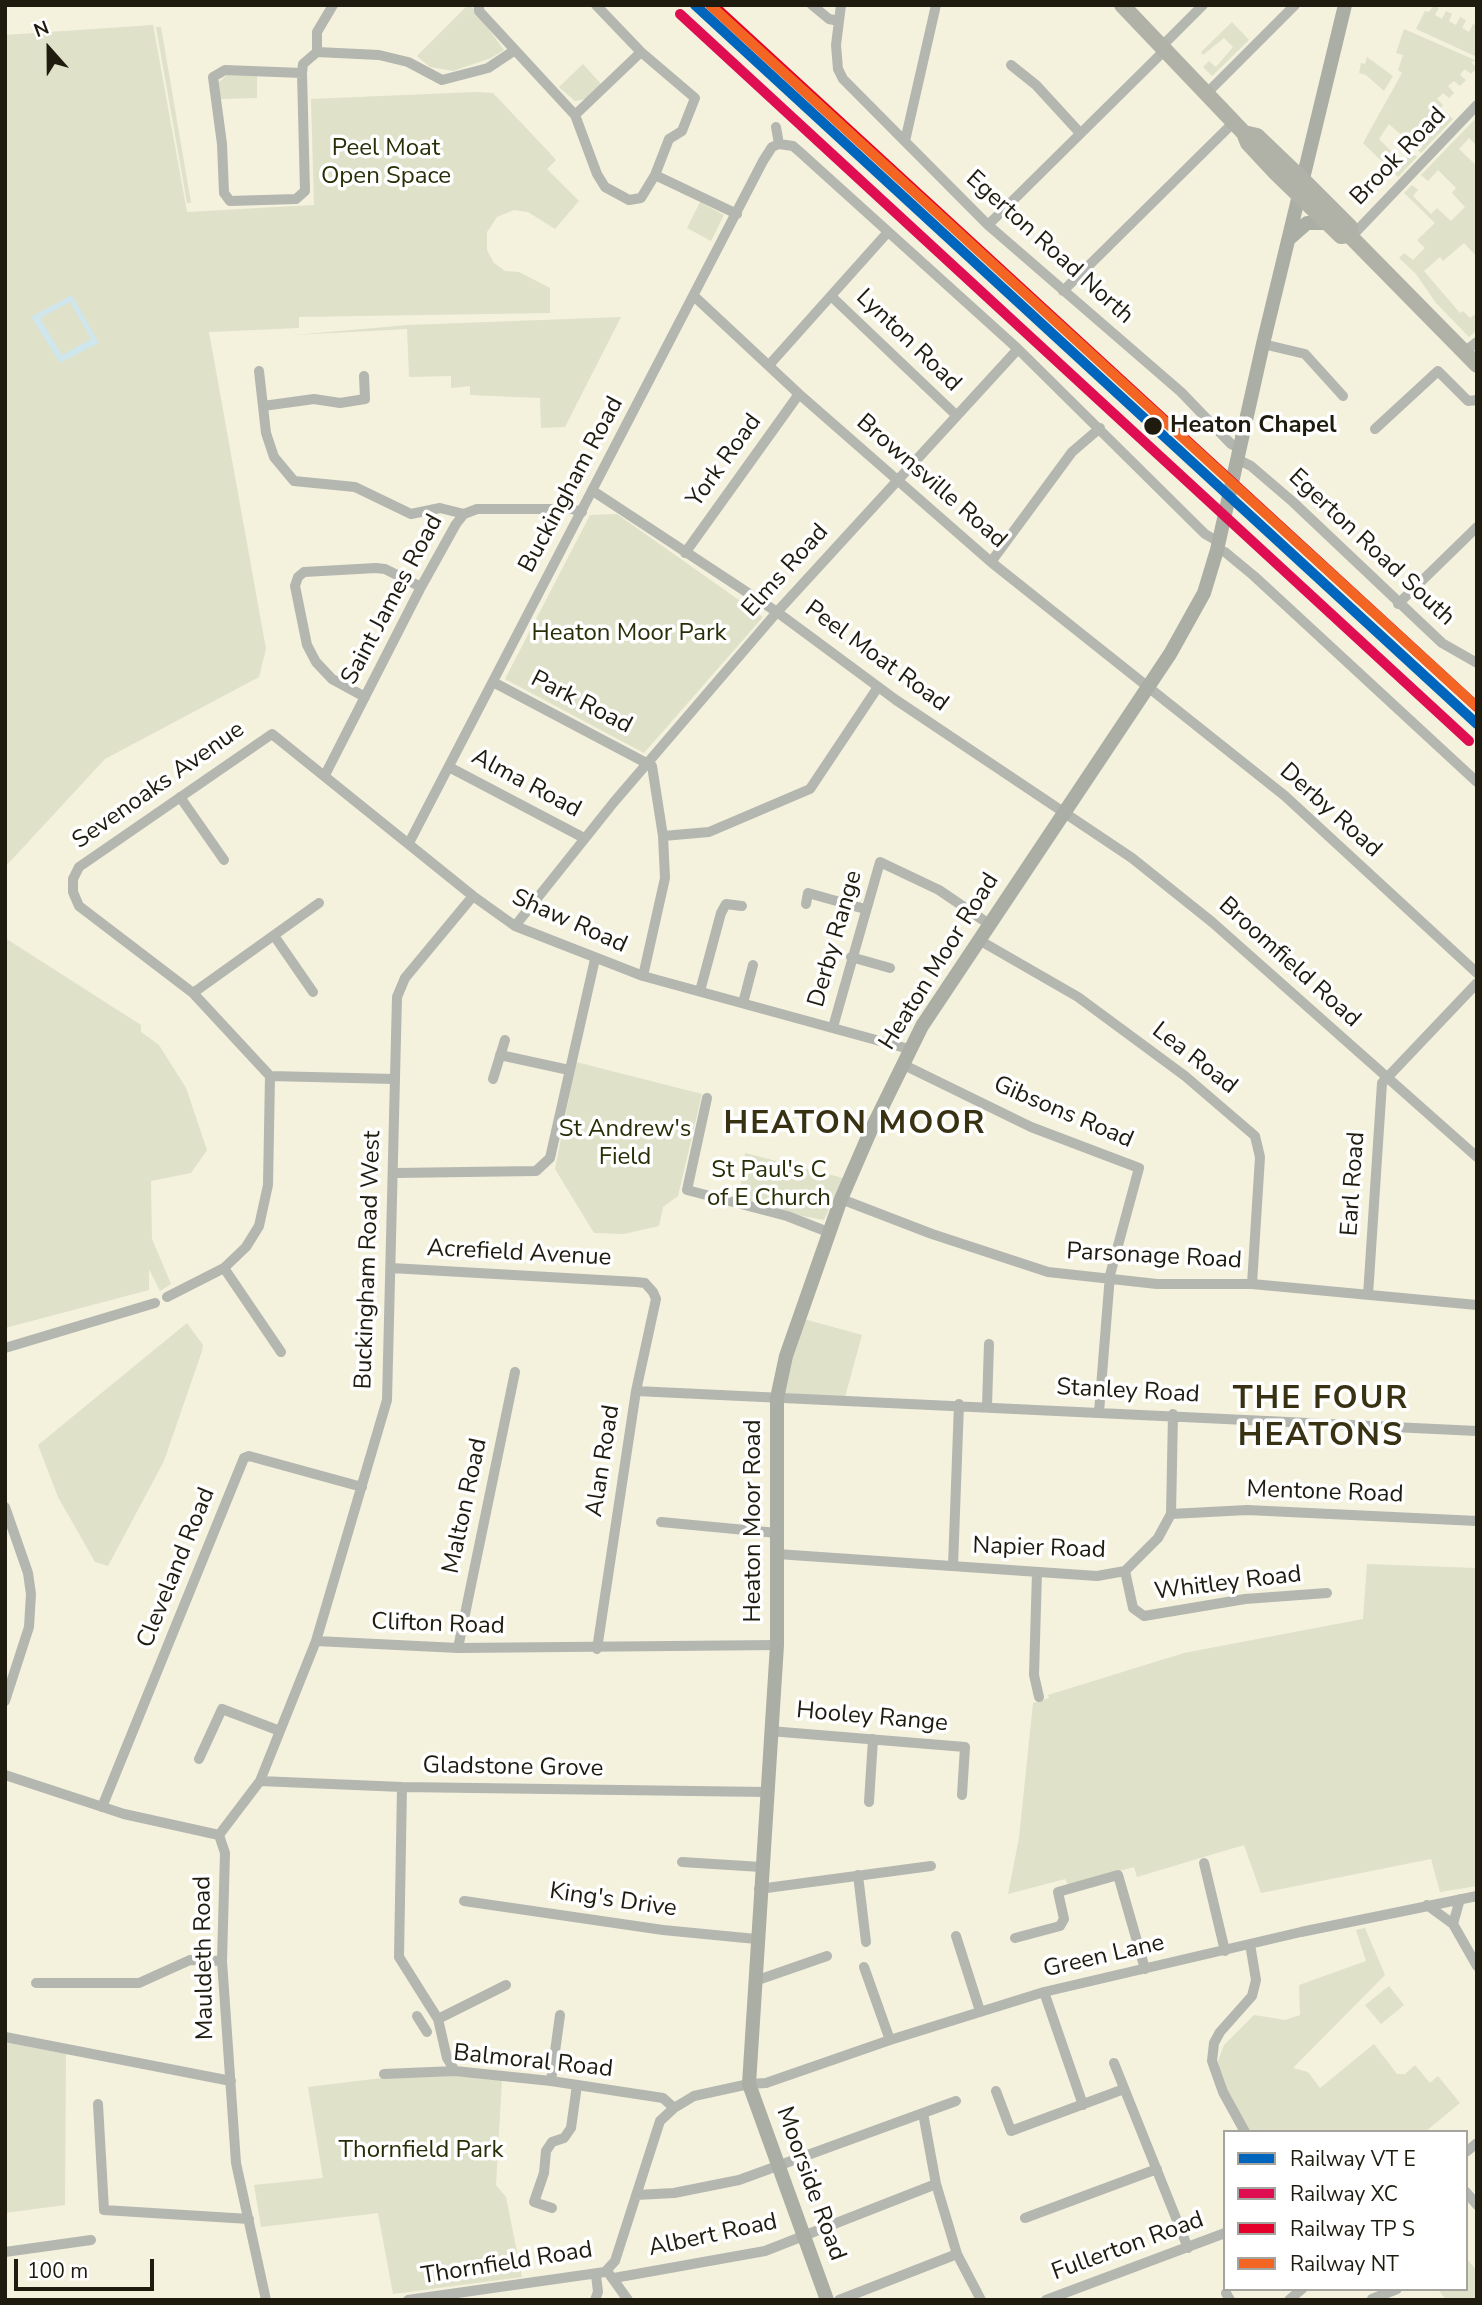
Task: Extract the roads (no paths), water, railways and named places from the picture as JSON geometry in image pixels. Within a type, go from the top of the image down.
[{"type":"highway","points":[[1122,5],[1239,127],[1257,136],[1340,236],[1350,236],[1470,347],[1477,365]]},
{"type":"highway","points":[[1301,187],[1350,227],[1350,236]]},
{"type":"main road","name":"Heaton Moor Road","points":[[749,2084],[759,1889],[777,1645],[777,1398],[791,1338],[841,1199],[909,1049],[1147,688],[1195,611],[1212,573],[1263,344],[1345,5]]},
{"type":"main road","points":[[1288,240],[1307,223],[1328,223]]},
{"type":"main road","name":"Moorside Road","points":[[749,2084],[827,2300]]},
{"type":"street","points":[[303,73],[225,70],[214,77],[222,144],[224,193],[230,201],[296,199],[305,191],[303,73],[312,54],[317,32],[333,5]]},
{"type":"street","points":[[479,5],[480,12],[575,115],[597,174],[605,187],[629,200],[641,198],[655,175],[669,139],[682,131],[695,98],[641,52],[596,5]]},
{"type":"street","points":[[812,5],[829,19],[839,21],[841,5]]},
{"type":"street","points":[[905,141],[936,5]]},
{"type":"street","points":[[988,225],[1203,5]]},
{"type":"street","points":[[1207,93],[1295,5]]},
{"type":"street","name":"Egerton Road North","points":[[839,21],[836,45],[838,69],[851,88],[988,225],[1181,392],[1240,454]]},
{"type":"street","points":[[312,54],[358,52],[400,60],[442,80],[488,68],[515,50]]},
{"type":"street","points":[[575,115],[641,52]]},
{"type":"street","points":[[1011,65],[1036,85],[1080,133]]},
{"type":"street","name":"Brook Road","points":[[1350,236],[1477,105]]},
{"type":"street","points":[[776,127],[776,145],[793,146],[1018,349],[1205,534],[1477,782]]},
{"type":"street","points":[[1063,290],[1239,127]]},
{"type":"street","name":"Buckingham Road","points":[[409,844],[737,214],[776,145]]},
{"type":"street","points":[[655,175],[737,214]]},
{"type":"street","points":[[770,364],[888,232]]},
{"type":"street","name":"Lynton Road","points":[[831,296],[956,415]]},
{"type":"street","name":"Brownsville Road","points":[[695,297],[896,480],[991,562],[1147,688]]},
{"type":"street","points":[[1263,344],[1305,354],[1343,396]]},
{"type":"street","name":"Elms Road","points":[[515,926],[584,838],[777,612],[1018,349]]},
{"type":"street","points":[[259,371],[266,433],[274,457],[294,481],[355,486],[411,514],[440,508],[464,514]]},
{"type":"street","points":[[1375,429],[1437,371],[1468,401],[1477,400]]},
{"type":"street","points":[[263,406],[314,399],[340,403],[365,399],[364,376]]},
{"type":"street","name":"York Road","points":[[685,553],[799,394]]},
{"type":"street","points":[[991,562],[1073,453],[1100,428]]},
{"type":"street","name":"Egerton Road South","points":[[1240,454],[1442,643],[1477,663]]},
{"type":"street","name":"Peel Moat Road","points":[[593,491],[777,612],[878,687],[1063,813]]},
{"type":"street","name":"Saint James Road","points":[[325,775],[421,587],[464,514],[477,509],[572,509],[582,512]]},
{"type":"street","points":[[1398,604],[1477,527]]},
{"type":"street","points":[[365,696],[332,679],[316,662],[307,645],[295,586],[298,577],[304,572],[376,568],[385,569],[421,587]]},
{"type":"street","name":"Park Road","points":[[493,682],[648,762]]},
{"type":"street","points":[[663,836],[709,832],[810,789],[878,687]]},
{"type":"street","name":"Derby Road","points":[[1147,688],[1285,796],[1477,973]]},
{"type":"street","name":"Shaw Road","points":[[264,737],[272,734],[280,738],[473,897],[515,926],[595,960],[643,976],[909,1049]]},
{"type":"street","name":"Sevenoaks Avenue","points":[[264,737],[79,867],[73,878],[73,892],[79,906],[93,918],[193,993],[270,1076]]},
{"type":"street","points":[[643,976],[664,878],[663,836],[655,776],[648,762]]},
{"type":"street","name":"Alma Road","points":[[449,767],[584,838]]},
{"type":"street","points":[[180,797],[224,860]]},
{"type":"street","name":"Broomfield Road","points":[[1063,813],[1132,858],[1212,922],[1477,1157]]},
{"type":"street","name":"Derby Range","points":[[833,1027],[880,862],[939,890],[989,924]]},
{"type":"street","points":[[806,904],[808,893],[865,909]]},
{"type":"street","name":"Buckingham Road West","points":[[316,1641],[387,1400],[395,1172],[397,997],[405,978],[473,897]]},
{"type":"street","points":[[193,993],[319,903]]},
{"type":"street","points":[[700,991],[726,904],[743,906]]},
{"type":"street","points":[[275,937],[313,992]]},
{"type":"street","name":"Lea Road","points":[[979,940],[1078,997],[1185,1076],[1255,1136],[1260,1157],[1252,1283]]},
{"type":"street","points":[[851,957],[890,968]]},
{"type":"street","points":[[395,1172],[536,1171],[550,1158],[595,960]]},
{"type":"street","points":[[743,1003],[753,965]]},
{"type":"street","points":[[1386,1078],[1477,983]]},
{"type":"street","points":[[492,1079],[505,1040]]},
{"type":"street","points":[[500,1055],[569,1070]]},
{"type":"street","name":"Gibsons Road","points":[[902,1064],[1031,1127],[1139,1168],[1110,1280]]},
{"type":"street","points":[[167,1297],[224,1268],[253,1237],[266,1201],[270,1076],[394,1079]]},
{"type":"street","name":"Earl Road","points":[[1368,1295],[1382,1083],[1386,1078]]},
{"type":"street","points":[[706,1098],[687,1190],[787,1216],[828,1232]]},
{"type":"street","name":"Parsonage Road","points":[[841,1199],[1048,1272],[1110,1280],[1252,1283],[1477,1305]]},
{"type":"street","points":[[224,1268],[281,1352]]},
{"type":"street","name":"Acrefield Avenue","points":[[391,1268],[645,1283]]},
{"type":"street","points":[[1099,1412],[1110,1280]]},
{"type":"street","name":"Alan Road","points":[[597,1649],[636,1391],[656,1299],[645,1283]]},
{"type":"street","points":[[5,1348],[155,1303]]},
{"type":"street","points":[[987,1406],[989,1344]]},
{"type":"street","name":"Malton Road","points":[[458,1648],[515,1372]]},
{"type":"street","name":"Stanley Road","points":[[636,1391],[959,1404],[1477,1431]]},
{"type":"street","points":[[953,1566],[959,1404]]},
{"type":"street","points":[[1171,1514],[1173,1415]]},
{"type":"street","name":"Cleveland Road","points":[[102,1807],[244,1458],[249,1456],[362,1487]]},
{"type":"street","points":[[5,1507],[28,1573],[31,1594],[29,1627],[5,1702]]},
{"type":"street","name":"Mentone Road","points":[[1171,1514],[1247,1510],[1477,1521]]},
{"type":"street","name":"Napier Road","points":[[777,1554],[1097,1576],[1125,1571],[1158,1538],[1171,1514]]},
{"type":"street","points":[[661,1522],[777,1533]]},
{"type":"street","name":"Whitley Road","points":[[1125,1571],[1135,1617],[1245,1599],[1327,1593]]},
{"type":"street","points":[[1037,1572],[1034,1675],[1039,1697]]},
{"type":"street","points":[[5,1775],[102,1807],[219,1835],[260,1781],[316,1641]]},
{"type":"street","name":"Clifton Road","points":[[316,1641],[458,1648],[597,1649],[777,1645]]},
{"type":"street","points":[[199,1759],[222,1709],[280,1731]]},
{"type":"street","name":"Hooley Range","points":[[770,1731],[965,1746],[962,1795]]},
{"type":"street","points":[[869,1802],[873,1739]]},
{"type":"street","name":"Gladstone Grove","points":[[260,1781],[401,1787],[766,1792]]},
{"type":"street","points":[[401,1787],[400,1957],[437,2018],[447,2058],[455,2071]]},
{"type":"street","name":"Mauldeth Road","points":[[219,1835],[225,1853],[222,1961],[236,2163],[266,2300]]},
{"type":"street","points":[[682,1862],[761,1867]]},
{"type":"street","points":[[1204,1863],[1225,1951]]},
{"type":"street","points":[[759,1889],[931,1866]]},
{"type":"street","points":[[858,1875],[866,1942]]},
{"type":"street","points":[[1015,1938],[1060,1926],[1064,1919],[1058,1892],[1118,1875],[1145,1969]]},
{"type":"street","name":"Green Lane","points":[[749,2084],[766,2083],[890,2040],[1044,1992],[1250,1944],[1477,1896]]},
{"type":"street","points":[[1453,1924],[1460,1899]]},
{"type":"street","name":"King's Drive","points":[[464,1901],[663,1930],[756,1939]]},
{"type":"street","points":[[1427,1905],[1453,1924],[1477,1966]]},
{"type":"street","points":[[956,1936],[980,2011]]},
{"type":"street","points":[[1244,2130],[1223,2092],[1212,2061],[1214,2043],[1220,2032],[1252,1996],[1256,1980],[1250,1944]]},
{"type":"street","points":[[755,1981],[827,1956]]},
{"type":"street","points":[[36,1983],[139,1983],[190,1960],[222,1961]]},
{"type":"street","points":[[864,1967],[890,2040]]},
{"type":"street","points":[[422,2023],[506,1985]]},
{"type":"street","points":[[1044,1992],[1083,2105]]},
{"type":"street","points":[[551,2081],[559,2015]]},
{"type":"street","points":[[5,2037],[231,2081]]},
{"type":"street","points":[[1114,2063],[1188,2248]]},
{"type":"street","name":"Balmoral Road","points":[[384,2074],[455,2071],[551,2081],[663,2098],[674,2108]]},
{"type":"street","points":[[674,2108],[694,2096],[749,2084]]},
{"type":"street","points":[[552,2208],[534,2202],[544,2174],[546,2151],[552,2142],[564,2138],[571,2128],[577,2085]]},
{"type":"street","points":[[996,2091],[1011,2131],[1124,2089]]},
{"type":"street","points":[[636,2195],[674,2193],[739,2180],[956,2101]]},
{"type":"street","points":[[98,2104],[104,2210],[249,2219]]},
{"type":"street","name":"Thornfield Road","points":[[408,2300],[453,2297],[605,2275],[615,2261],[660,2121],[674,2108]]},
{"type":"street","points":[[923,2113],[936,2184],[957,2254],[981,2300]]},
{"type":"street","points":[[1025,2218],[1157,2169]]},
{"type":"street","name":"Albert Road","points":[[605,2275],[765,2251],[936,2184]]},
{"type":"street","name":"Fullerton Road","points":[[1046,2300],[1223,2234]]},
{"type":"street","points":[[5,2252],[91,2240]]},
{"type":"street","points":[[839,2300],[957,2254]]},
{"type":"street","points":[[595,2300],[605,2275],[628,2300]]},
{"type":"street","points":[[1372,2296],[1402,2291]]},
{"type":"water","points":[[72,295],[99,343],[60,363],[31,317]],"holes":[[[70,302],[91,339],[62,355],[40,318]]]},
{"type":"rail line","name":"NT","points":[[710,5],[1477,707]]},
{"type":"rail line","name":"XC","points":[[680,14],[1469,741]]},
{"type":"place","name":"Heaton Chapel","points":[[1153,426]]},
{"type":"district","name":"HEATON MOOR","points":[[855,1125]]},
{"type":"district","name":"THE FOUR HEATONS","points":[[1321,1418]]},
{"type":"park label","name":"Peel Moat Open Space","points":[[386,163]]},
{"type":"park label","name":"Heaton Moor Park","points":[[629,634]]},
{"type":"park label","name":"St Andrew's Field","points":[[625,1144]]},
{"type":"park label","name":"St Paul's C of E Church","points":[[769,1185]]},
{"type":"park label","name":"Thornfield Park","points":[[421,2151]]}]
